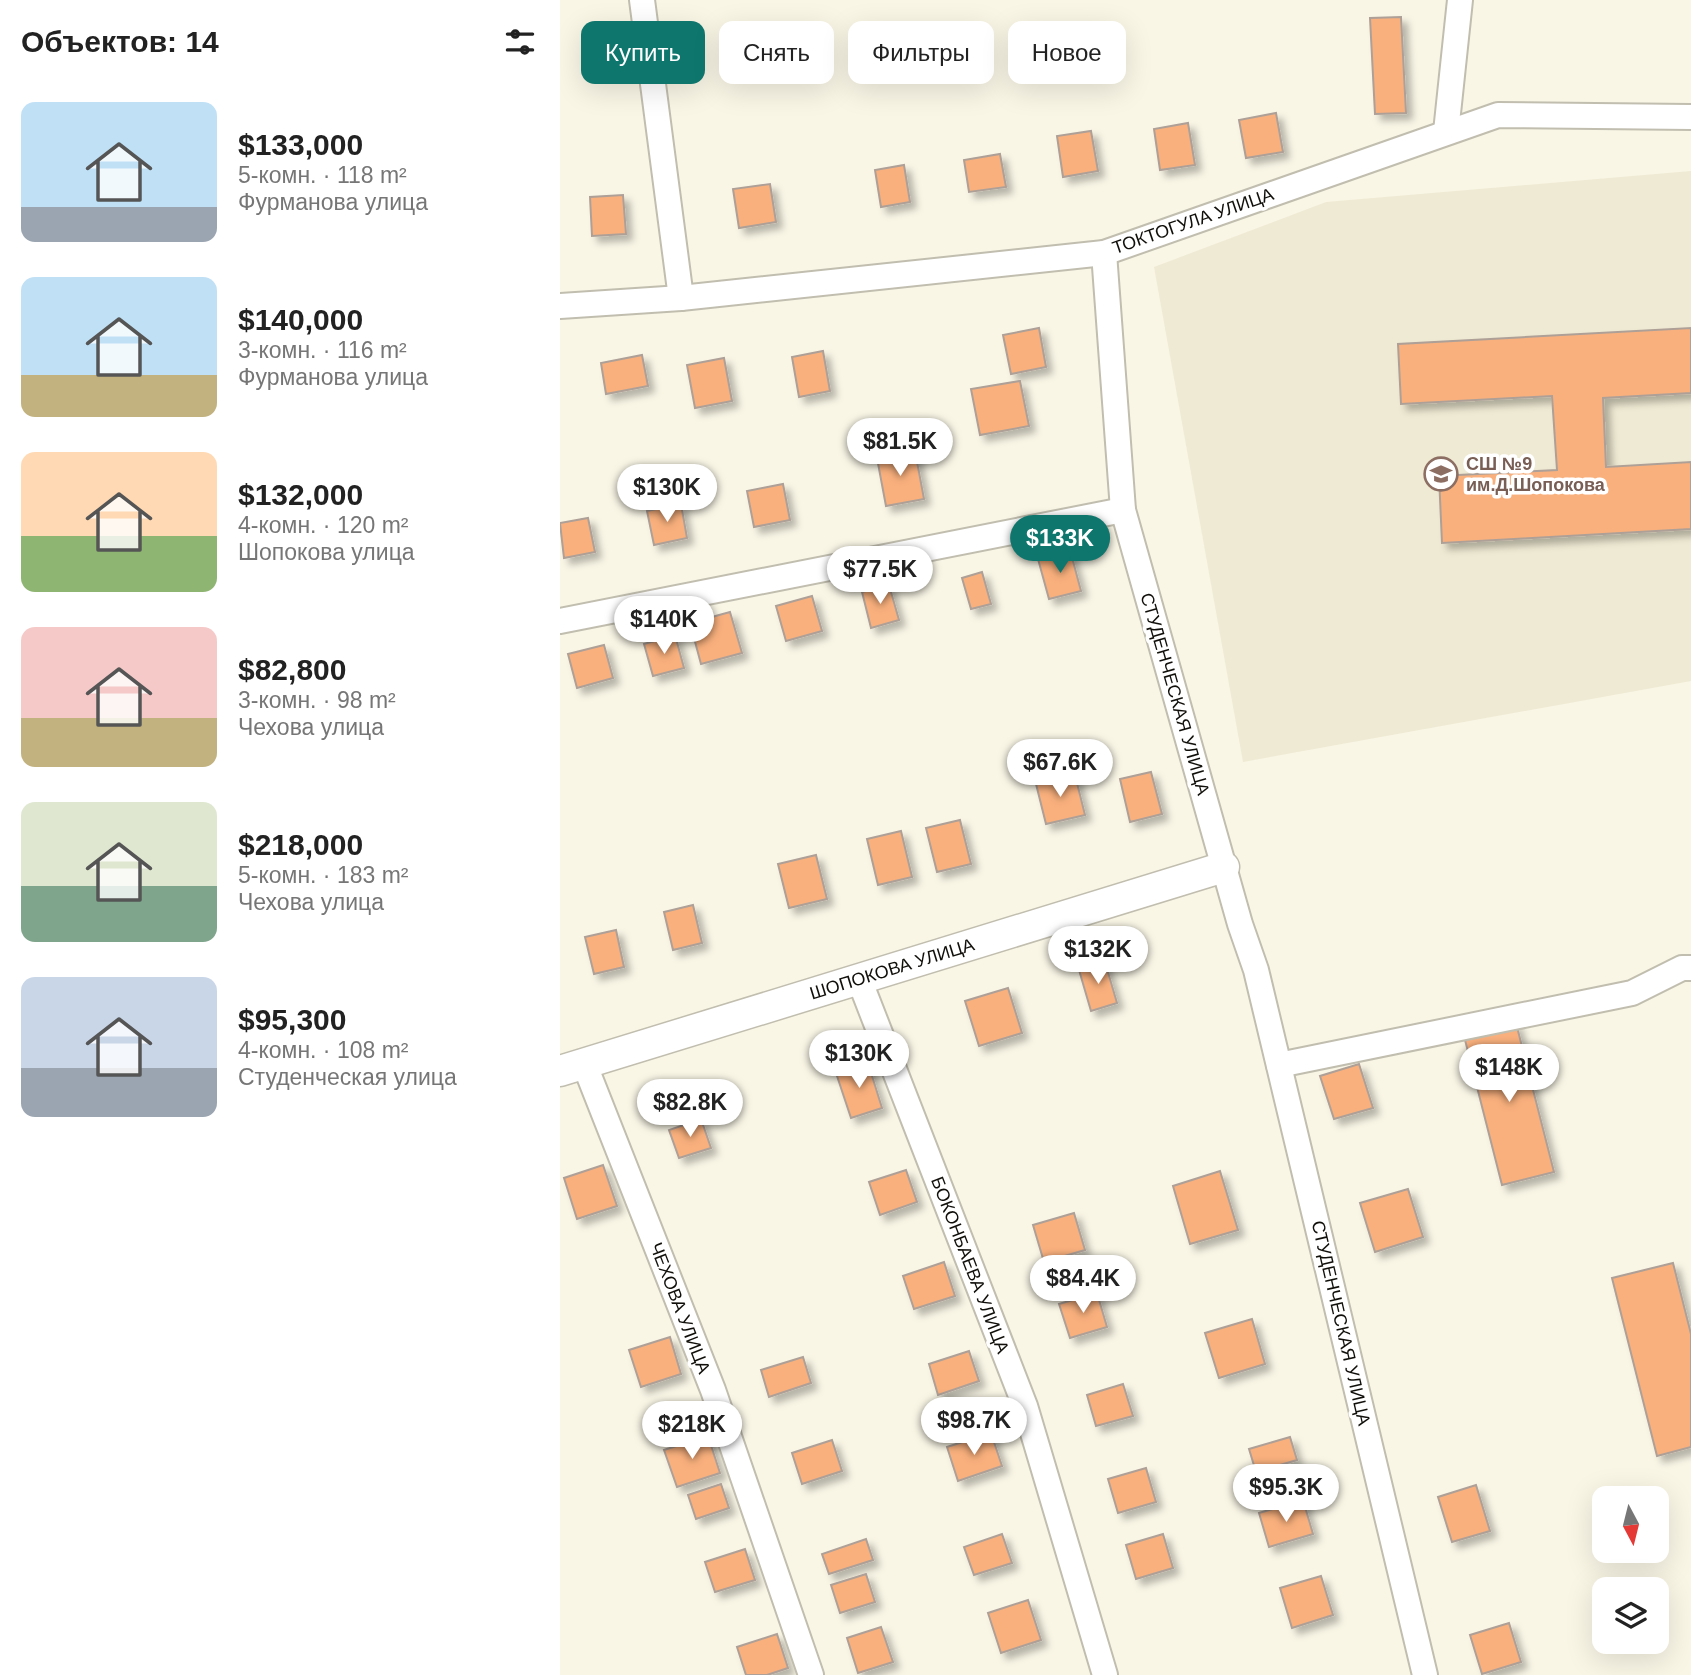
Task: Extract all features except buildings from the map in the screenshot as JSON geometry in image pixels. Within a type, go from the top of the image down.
[{"type":"street","points":[[642,0],[681,298]]},
{"type":"street","points":[[1446,132],[1460,0]]},
{"type":"street","name":"ТОКТОГУЛА УЛИЦА","points":[[560,306],[681,298],[1104,253],[1498,115],[1691,117]]},
{"type":"street","name":"СТУДЕНЧЕСКАЯ УЛИЦА","points":[[1104,253],[1123,510],[1240,924],[1256,970],[1425,1675]]},
{"type":"street","points":[[560,621],[1123,510]]},
{"type":"street","name":"ШОПОКОВА УЛИЦА","points":[[572,1067],[1224,867]]},
{"type":"street","points":[[1279,1065],[1632,993],[1682,968],[1691,968]]},
{"type":"street","name":"БОКОНБАЕВА УЛИЦА","points":[[859,979],[1025,1406],[1105,1675]]},
{"type":"street","name":"ЧЕХОВА УЛИЦА","points":[[572,1067],[713,1390],[811,1675]]},
{"type":"shaded area","name":"СШ №9 им.Д.Шопокова","points":[[1691,171],[1691,681],[1243,762],[1154,267],[1326,202]]},
{"type":"place","name":"СШ №9 им.Д.Шопокова","points":[[1441,474]]}]
